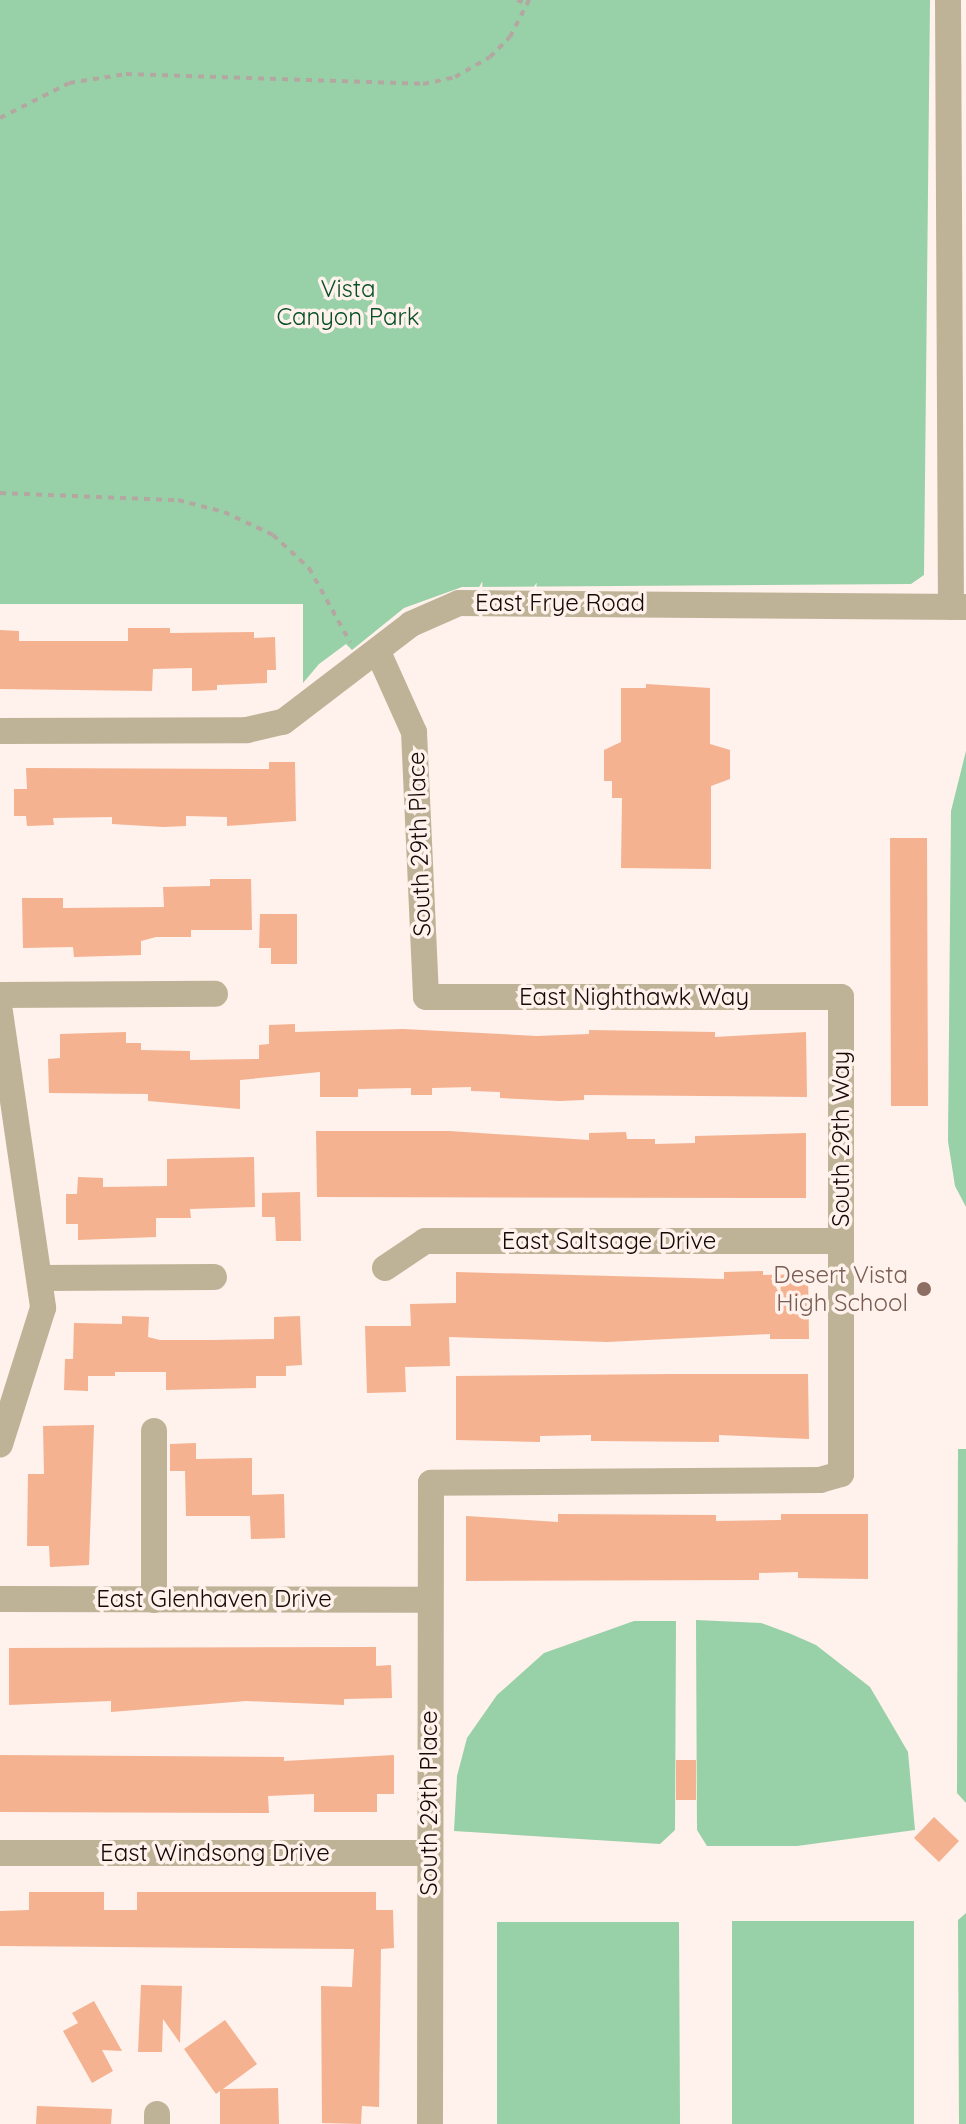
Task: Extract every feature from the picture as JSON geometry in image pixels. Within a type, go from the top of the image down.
[{"type":"street","points":[[948,0],[957,109],[959,607]]},
{"type":"street","name":"East Frye Road","points":[[0,731],[247,730],[283,722],[411,624],[459,603],[959,607]]},
{"type":"street","name":"South 29th Place","points":[[378,652],[414,732],[426,997]]},
{"type":"street","points":[[0,995],[215,994]]},
{"type":"street","name":"East Nighthawk Way","points":[[426,997],[841,997]]},
{"type":"street","name":"South 29th Way","points":[[431,1483],[820,1480],[841,1474],[841,997]]},
{"type":"street","points":[[0,1012],[42,1278],[37,1336],[0,1444]]},
{"type":"street","name":"East Saltsage Drive","points":[[385,1268],[425,1241],[841,1241]]},
{"type":"street","points":[[42,1278],[214,1277]]},
{"type":"street","points":[[154,1431],[154,1600]]},
{"type":"street","name":"South 29th Place","points":[[430,2124],[431,1483]]},
{"type":"street","name":"East Glenhaven Drive","points":[[0,1599],[429,1600]]},
{"type":"street","name":"East Windsong Drive","points":[[0,1853],[430,1853]]},
{"type":"path","points":[[0,118],[69,83],[126,74],[423,84],[455,77],[490,57],[510,37],[528,2],[517,0]]},
{"type":"path","points":[[0,493],[178,500],[224,512],[273,535],[309,568],[352,644]]},
{"type":"green space","name":"Vista Canyon Park","points":[[0,0],[930,0],[924,575],[911,584],[462,587],[404,608],[352,650],[346,644],[319,664],[303,683],[303,604],[0,604]]},
{"type":"green space","points":[[966,751],[966,1207],[955,1186],[948,1141],[951,811]]},
{"type":"green space","points":[[958,1449],[966,1449],[966,1803],[957,1793]]},
{"type":"green space","points":[[696,1620],[761,1623],[791,1634],[816,1645],[870,1687],[908,1752],[915,1830],[797,1846],[707,1846],[697,1830]]},
{"type":"green space","points":[[634,1621],[676,1621],[675,1830],[660,1844],[454,1831],[457,1776],[467,1738],[497,1695],[544,1653]]},
{"type":"green space","points":[[966,1913],[966,2124],[959,2124],[958,1920]]},
{"type":"green space","points":[[732,1921],[914,1921],[914,2124],[732,2124]]},
{"type":"green space","points":[[497,1922],[679,1922],[680,2124],[497,2124]]},
{"type":"building","points":[[128,628],[170,628],[170,633],[254,632],[254,638],[275,637],[276,670],[267,670],[267,683],[217,685],[217,690],[192,691],[192,668],[153,669],[152,691],[0,689],[0,630],[19,631],[19,641],[128,641]]},
{"type":"building","points":[[646,684],[710,688],[710,744],[730,750],[730,779],[711,786],[711,869],[621,868],[622,798],[612,798],[612,781],[604,781],[604,750],[621,742],[621,688],[646,688]]},
{"type":"building","points":[[269,762],[295,762],[296,821],[227,826],[227,817],[186,816],[186,826],[163,827],[112,824],[112,817],[53,818],[54,825],[27,826],[26,816],[14,816],[14,789],[27,789],[26,768],[269,769]]},
{"type":"building","points":[[890,838],[927,838],[928,1106],[891,1106]]},
{"type":"building","points":[[210,879],[251,879],[252,930],[191,930],[191,937],[156,937],[141,941],[141,955],[74,957],[73,947],[23,948],[22,898],[63,898],[63,908],[164,907],[163,887],[210,886]]},
{"type":"building","points":[[260,914],[297,914],[297,964],[271,964],[271,948],[259,948]]},
{"type":"building","points":[[295,1024],[295,1032],[403,1029],[537,1036],[589,1034],[589,1030],[715,1032],[715,1037],[806,1032],[807,1097],[584,1095],[584,1100],[560,1101],[500,1098],[500,1092],[471,1091],[471,1087],[432,1088],[432,1095],[411,1095],[411,1088],[358,1089],[358,1097],[320,1097],[320,1072],[240,1080],[240,1109],[148,1101],[148,1094],[49,1093],[48,1059],[60,1058],[60,1034],[126,1032],[126,1043],[141,1043],[141,1050],[190,1051],[190,1060],[259,1059],[259,1045],[269,1044],[269,1025]]},
{"type":"building","points":[[316,1131],[449,1131],[589,1140],[589,1133],[626,1132],[627,1139],[655,1139],[655,1144],[695,1143],[695,1136],[806,1133],[806,1198],[317,1197]]},
{"type":"building","points":[[254,1157],[255,1207],[190,1209],[191,1218],[156,1218],[156,1237],[78,1240],[78,1224],[66,1224],[66,1194],[77,1194],[78,1177],[103,1178],[103,1187],[167,1186],[167,1159]]},
{"type":"building","points":[[300,1192],[301,1241],[276,1241],[275,1217],[262,1217],[262,1193]]},
{"type":"building","points":[[763,1271],[763,1275],[808,1274],[809,1339],[770,1339],[770,1334],[607,1342],[449,1337],[450,1366],[405,1367],[406,1392],[367,1393],[365,1326],[411,1326],[410,1304],[456,1303],[456,1272],[724,1279],[724,1272]]},
{"type":"building","points":[[122,1316],[149,1317],[148,1337],[160,1340],[211,1340],[274,1339],[274,1317],[300,1316],[302,1365],[286,1366],[286,1376],[256,1376],[256,1388],[166,1390],[166,1372],[115,1372],[115,1376],[88,1376],[88,1391],[64,1390],[65,1359],[73,1359],[74,1323],[122,1324]]},
{"type":"building","points":[[808,1374],[809,1439],[719,1435],[719,1442],[591,1441],[591,1435],[540,1436],[540,1442],[456,1440],[456,1376]]},
{"type":"building","points":[[94,1425],[89,1565],[50,1567],[49,1546],[27,1546],[28,1474],[44,1474],[43,1426]]},
{"type":"building","points":[[196,1443],[196,1459],[252,1458],[252,1495],[284,1494],[285,1538],[251,1539],[250,1516],[186,1516],[185,1471],[170,1471],[170,1444]]},
{"type":"building","points":[[558,1514],[716,1515],[716,1521],[781,1520],[781,1514],[868,1514],[868,1579],[798,1578],[798,1572],[759,1573],[759,1580],[466,1581],[466,1516],[558,1522]]},
{"type":"building","points":[[376,1647],[376,1666],[391,1665],[392,1698],[344,1699],[344,1705],[246,1701],[111,1712],[111,1701],[9,1705],[9,1648]]},
{"type":"building","points":[[0,1755],[284,1757],[284,1761],[394,1755],[394,1794],[377,1794],[377,1812],[314,1812],[314,1794],[268,1796],[269,1813],[0,1812]]},
{"type":"building","points":[[676,1760],[696,1760],[696,1800],[676,1800]]},
{"type":"building","points":[[934,1817],[959,1841],[939,1862],[914,1838]]},
{"type":"building","points":[[29,1892],[104,1892],[104,1910],[137,1910],[137,1892],[376,1892],[376,1910],[393,1910],[394,1948],[381,1949],[379,2107],[362,2106],[361,2124],[322,2123],[321,1986],[352,1987],[354,1949],[0,1946],[0,1911],[29,1910]]},
{"type":"building","points":[[141,1985],[182,1986],[180,2043],[163,2019],[162,2052],[138,2052]]},
{"type":"building","points":[[94,2001],[122,2051],[102,2050],[113,2071],[92,2083],[63,2031],[78,2023],[72,2013]]},
{"type":"building","points":[[225,2020],[257,2064],[223,2089],[278,2088],[279,2124],[220,2124],[220,2091],[216,2094],[184,2049]]},
{"type":"building","points":[[37,2106],[112,2109],[111,2124],[36,2124]]},
{"type":"place","name":"Desert Vista High School","points":[[924,1289]]}]
